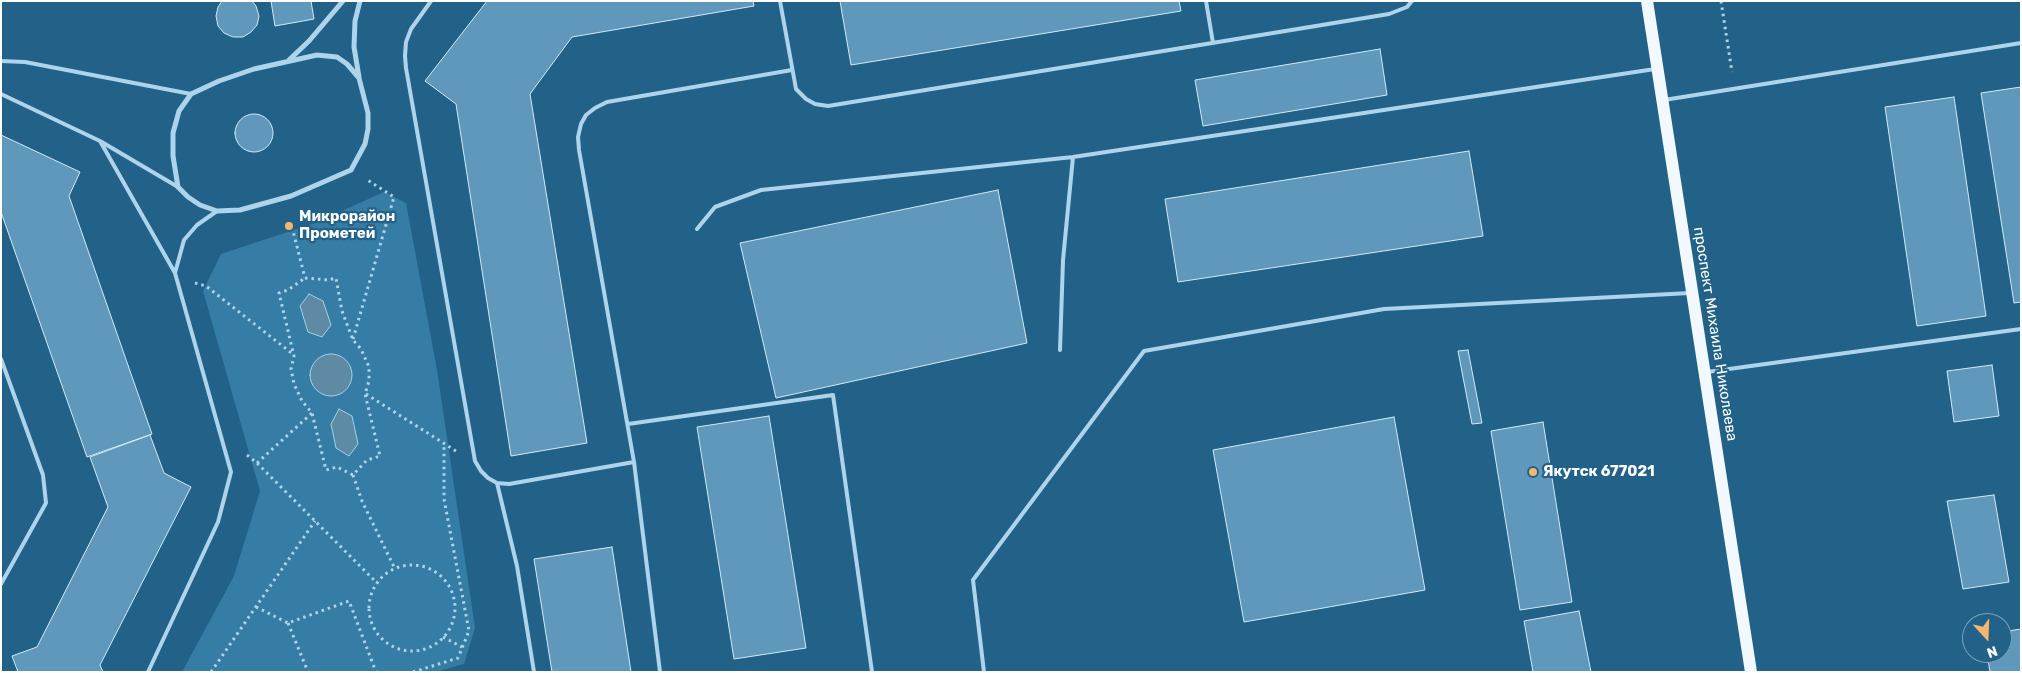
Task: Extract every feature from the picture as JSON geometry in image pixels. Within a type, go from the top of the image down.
[{"type":"main road","name":"проспект Михаила Николаева","points":[[1647,1],[1751,672]]},
{"type":"street","points":[[288,60],[309,41],[343,1]]},
{"type":"street","points":[[359,78],[347,64],[337,57],[317,55],[254,69],[219,81],[191,94],[179,111],[173,133],[173,156],[178,187],[188,198],[200,205],[217,211],[240,210],[291,196],[351,170],[365,144],[368,128],[368,113],[354,48],[355,21],[360,1]]},
{"type":"lane","points":[[431,1],[411,29],[406,42],[405,56],[476,461],[481,472],[488,478],[498,483],[508,484],[634,462]]},
{"type":"lane","points":[[780,1],[796,89],[806,99],[815,104],[828,106],[1390,14],[1407,7],[1412,1]]},
{"type":"lane","points":[[1206,1],[1213,43]]},
{"type":"lane","points":[[1662,100],[2021,43]]},
{"type":"lane","points":[[1,61],[25,62],[191,94]]},
{"type":"lane","points":[[697,229],[715,207],[761,190],[1073,157],[1657,69]]},
{"type":"lane","points":[[660,672],[634,462],[578,137],[581,124],[586,116],[607,102],[792,70]]},
{"type":"lane","points":[[1,94],[100,141],[178,187]]},
{"type":"lane","points":[[100,141],[175,274],[231,472],[218,522],[148,672]]},
{"type":"lane","points":[[1060,350],[1063,260],[1073,157]]},
{"type":"lane","points":[[175,274],[184,240],[198,225],[217,211]]},
{"type":"lane","points":[[984,672],[973,580],[1144,351],[1384,308],[1692,293]]},
{"type":"lane","points":[[1705,373],[2021,328]]},
{"type":"lane","points":[[1,359],[43,475],[46,503],[1,584]]},
{"type":"lane","points":[[628,424],[833,395],[872,672]]},
{"type":"lane","points":[[498,483],[517,566],[534,672]]},
{"type":"path","points":[[1721,1],[1735,88]]},
{"type":"path","points":[[351,170],[394,196],[353,340]]},
{"type":"path","points":[[292,227],[305,278]]},
{"type":"path","points":[[175,274],[206,286],[294,356]]},
{"type":"path","points":[[353,475],[367,460],[380,456],[365,394],[369,381],[369,367],[361,349],[353,340],[342,311],[336,278],[328,280],[305,278],[288,290],[279,293],[294,356],[291,369],[294,384],[302,402],[312,413],[326,470],[337,467],[353,475],[362,502],[395,569]]},
{"type":"path","points":[[365,394],[444,445],[476,461]]},
{"type":"path","points":[[257,463],[312,413]]},
{"type":"path","points":[[413,672],[458,658],[469,631],[444,499],[444,445]]},
{"type":"path","points":[[247,455],[377,583]]},
{"type":"path","points":[[211,672],[315,521]]},
{"type":"path","points":[[404,566],[417,566],[430,569],[441,576],[450,587],[455,613],[451,626],[444,637],[433,646],[407,651],[394,647],[382,640],[374,629],[369,603],[373,590],[377,583],[395,569],[404,566]]},
{"type":"path","points":[[288,623],[349,601],[376,672]]},
{"type":"path","points":[[256,607],[288,623],[308,672]]},
{"type":"path","points":[[444,637],[462,647]]},
{"type":"shaded area","points":[[384,192],[406,203],[437,370],[475,628],[464,664],[436,672],[182,672],[234,576],[260,491],[203,291],[221,254],[315,223]]},
{"type":"shaded area","points":[[309,294],[323,301],[331,325],[322,337],[308,332],[300,306]]},
{"type":"shaded area","points":[[335,354],[343,357],[349,363],[352,375],[349,387],[343,393],[327,396],[319,393],[313,387],[310,371],[313,363],[319,357]]},
{"type":"shaded area","points":[[339,409],[352,416],[358,444],[349,456],[336,448],[331,424]]},
{"type":"building","points":[[222,1],[252,1],[256,6],[259,16],[257,25],[251,32],[243,37],[233,37],[224,33],[218,26],[216,16]]},
{"type":"building","points":[[271,1],[311,1],[314,19],[275,26]]},
{"type":"building","points":[[487,1],[753,1],[754,6],[572,37],[530,94],[587,443],[511,456],[456,104],[425,81]]},
{"type":"building","points":[[840,1],[1179,1],[1181,11],[851,65]]},
{"type":"building","points":[[1380,49],[1387,95],[1203,126],[1195,80]]},
{"type":"building","points":[[2021,87],[2021,302],[2014,303],[1981,93]]},
{"type":"building","points":[[1954,97],[1986,316],[1917,326],[1885,107]]},
{"type":"building","points":[[254,114],[267,120],[273,133],[267,146],[254,152],[241,146],[235,133],[241,120]]},
{"type":"building","points":[[1,135],[80,172],[69,196],[152,434],[87,457],[1,212]]},
{"type":"building","points":[[1469,151],[1483,236],[1178,282],[1165,199]]},
{"type":"building","points":[[998,190],[1027,343],[776,398],[740,243]]},
{"type":"building","points":[[1468,350],[1482,423],[1472,424],[1458,351]]},
{"type":"building","points":[[1992,365],[1999,416],[1954,422],[1947,371]]},
{"type":"building","points":[[769,416],[806,648],[734,659],[697,427]]},
{"type":"building","points":[[1394,417],[1425,590],[1244,622],[1213,450]]},
{"type":"building","points":[[1543,422],[1572,602],[1520,610],[1491,431]]},
{"type":"building","points":[[150,435],[164,473],[191,487],[100,665],[103,672],[18,672],[12,656],[37,647],[108,507],[90,457]]},
{"type":"building","points":[[1994,495],[2009,582],[1963,589],[1947,501]]},
{"type":"building","points":[[612,547],[631,672],[552,672],[534,559]]},
{"type":"building","points":[[1579,611],[1591,672],[1533,672],[1524,621]]},
{"type":"building","points":[[2021,629],[2021,672],[1990,672],[1989,663],[2012,663],[2012,630]]},
{"type":"place","name":"Микрорайон Прометей","points":[[289,226]]},
{"type":"place","name":"Якутск 677021","points":[[1533,472]]}]
